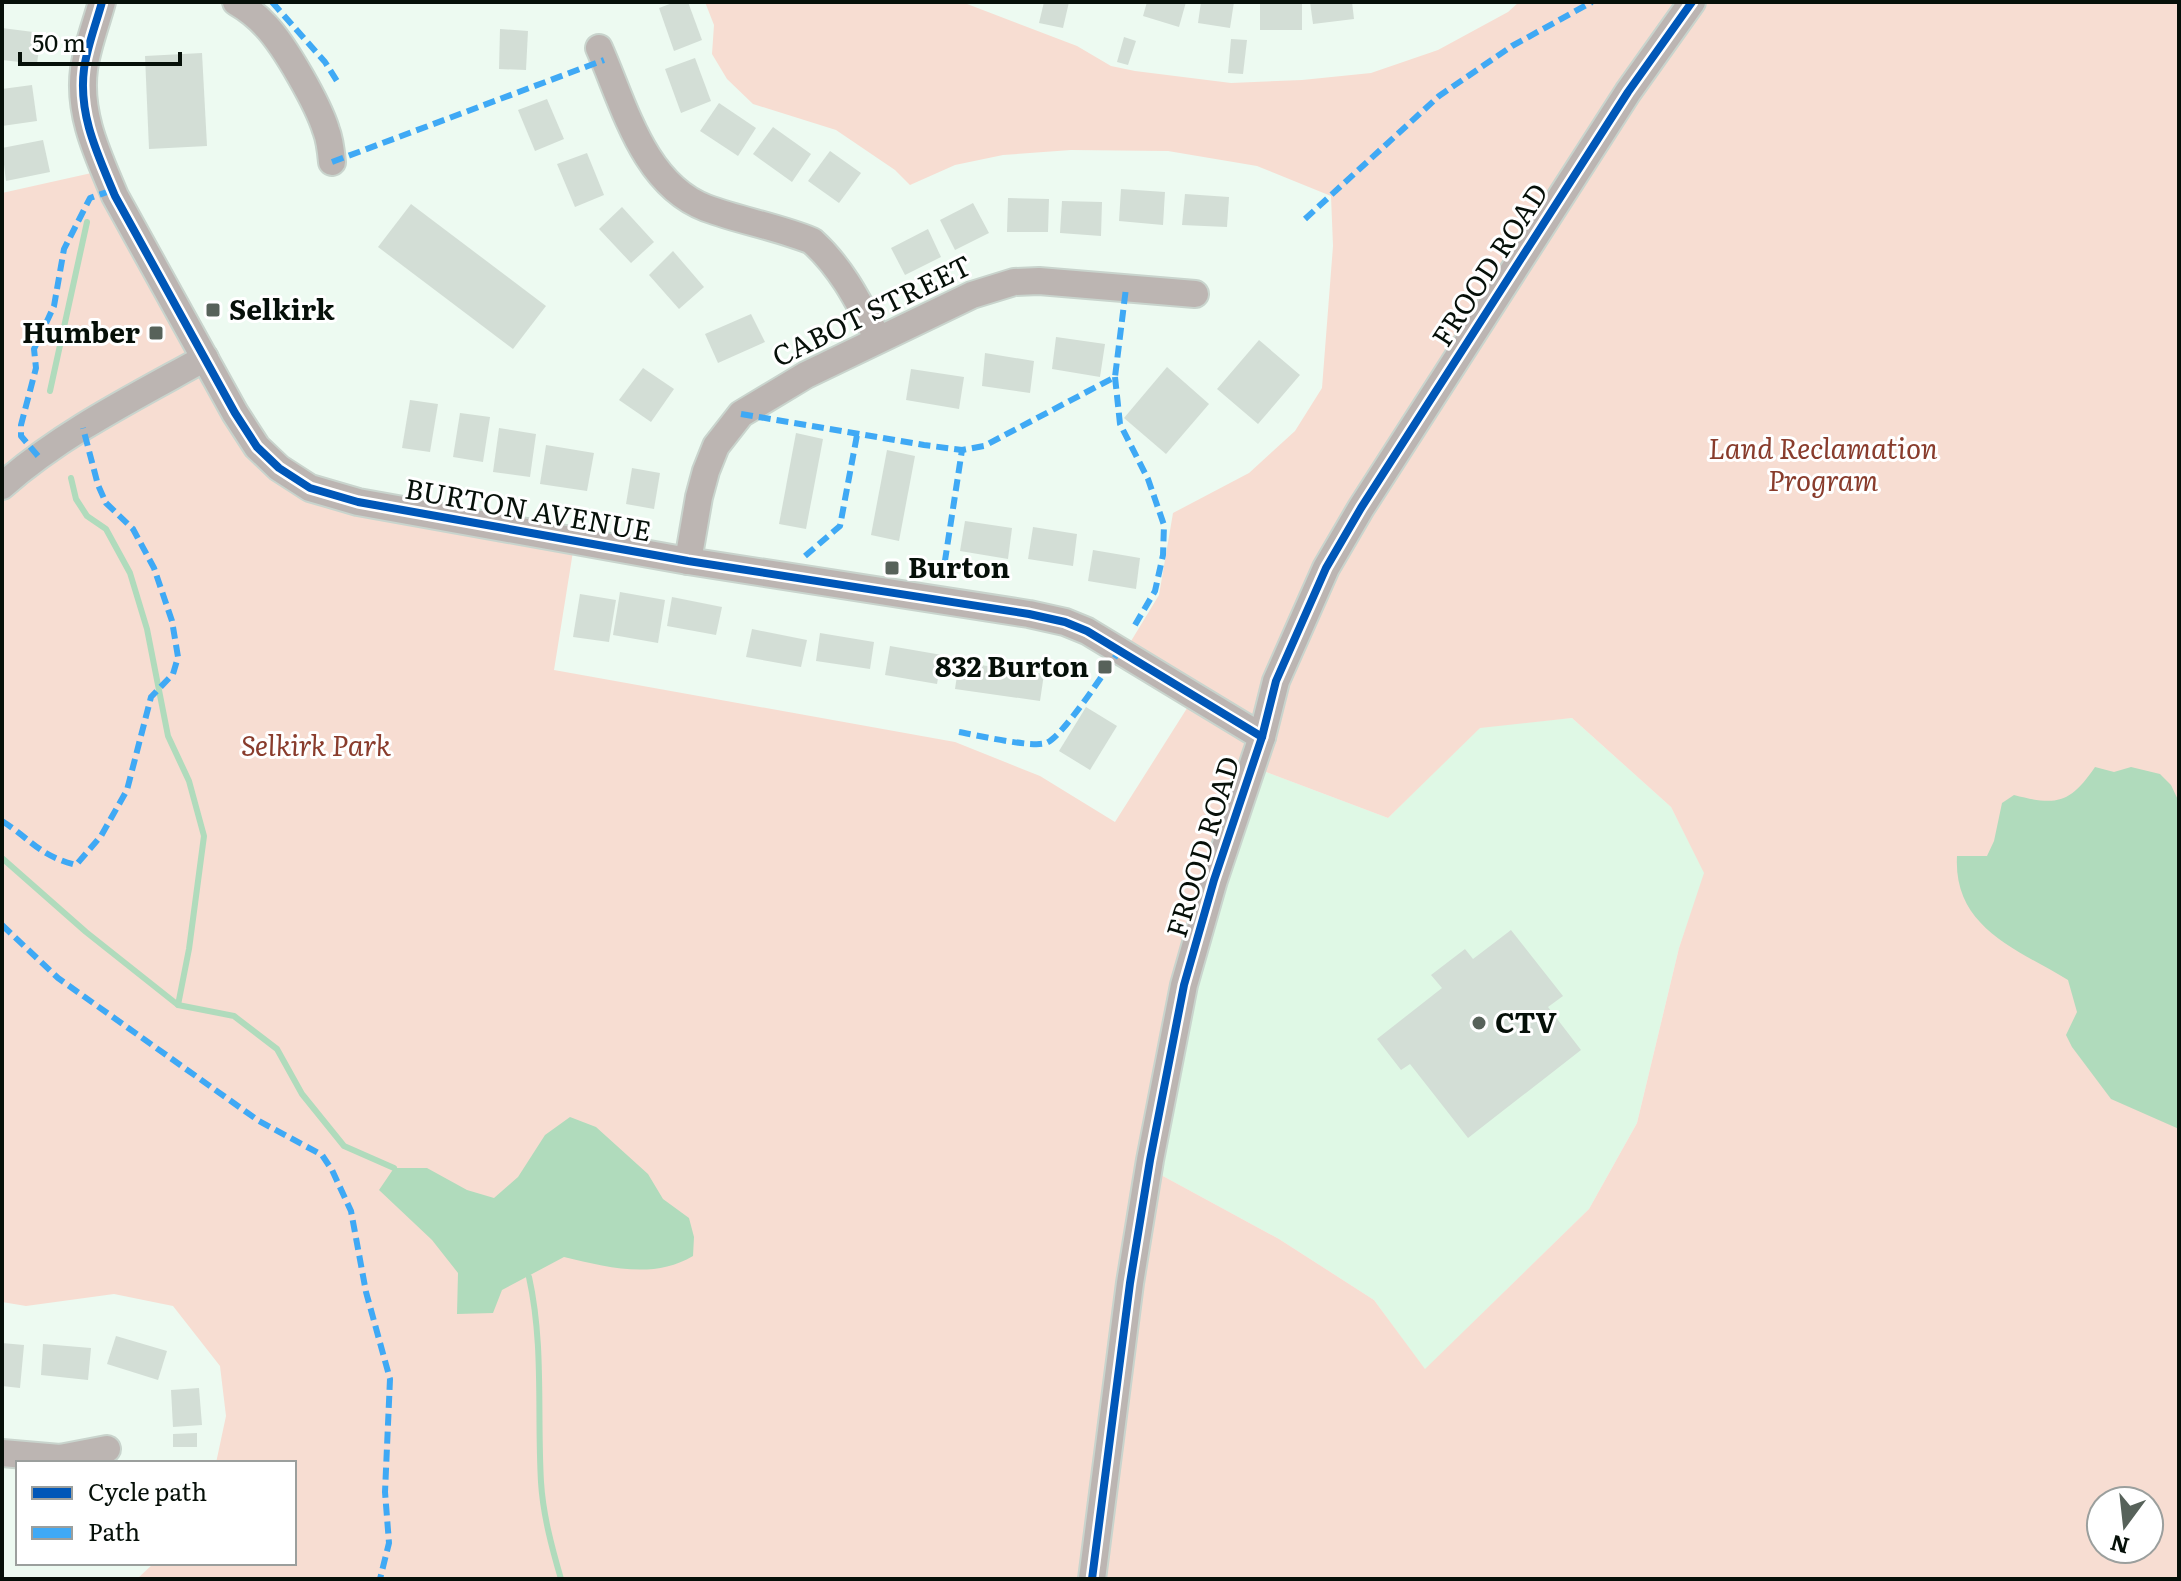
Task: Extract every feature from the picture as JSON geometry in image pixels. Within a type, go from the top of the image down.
[{"type":"street","name":"BURTON AVENUE","points":[[102,2],[84,69],[84,97],[88,131],[115,196],[257,447],[279,468],[310,488],[358,502],[688,561],[1065,622],[1133,658],[1262,737]]},
{"type":"street","points":[[236,2],[269,28],[290,61],[320,113],[332,162]]},
{"type":"street","name":"FROOD ROAD","points":[[1092,1579],[1130,1283],[1154,1136],[1184,985],[1214,880],[1262,737],[1276,681],[1333,556],[1530,241],[1628,92],[1692,2]]},
{"type":"street","points":[[599,48],[638,139],[669,184],[705,208],[812,241],[826,253],[849,283],[878,339]]},
{"type":"street","name":"CABOT STREET","points":[[688,561],[702,484],[716,446],[728,428],[741,414],[766,398],[878,339],[972,295],[1014,282],[1039,281],[1195,294]]},
{"type":"street","points":[[2,486],[29,462],[60,442],[205,358]]},
{"type":"street","points":[[2,1453],[60,1458],[107,1449]]},
{"type":"shaded area","points":[[1572,718],[1671,807],[1705,873],[1679,948],[1637,1123],[1589,1209],[1425,1370],[1374,1300],[1279,1239],[1150,1169],[1253,767],[1388,818],[1480,727]]},
{"type":"shaded area","points":[[2095,767],[2114,772],[2131,767],[2160,774],[2171,785],[2179,802],[2179,1129],[2111,1099],[2066,1035],[2077,1012],[2068,980],[1992,933],[1977,919],[1965,901],[1959,881],[1957,856],[1987,856],[1994,841],[2002,803],[2014,795],[2051,801],[2061,799],[2078,789]]},
{"type":"shaded area","points":[[570,1117],[596,1127],[648,1174],[663,1199],[689,1218],[694,1237],[693,1256],[662,1268],[646,1270],[564,1257],[502,1290],[493,1313],[457,1314],[458,1273],[432,1240],[379,1190],[394,1168],[427,1168],[467,1190],[494,1198],[518,1177],[545,1135]]},
{"type":"green space","points":[[705,2],[962,2],[1077,46],[1111,66],[1231,83],[1371,73],[1438,50],[1508,12],[1519,2],[2179,2],[2179,1579],[137,1579],[152,1565],[296,1565],[296,1461],[216,1461],[226,1416],[220,1366],[173,1306],[114,1294],[26,1306],[2,1302],[2,193],[105,170],[236,413],[311,487],[575,539],[554,670],[955,742],[1040,776],[1115,822],[1196,694],[1125,651],[1159,595],[1173,513],[1249,473],[1295,431],[1322,388],[1333,246],[1331,196],[1257,166],[1168,151],[1071,150],[1003,155],[955,165],[910,185],[895,170],[836,130],[753,104],[727,79],[712,54],[714,25]],"holes":[[[1572,718],[1671,807],[1704,873],[1679,948],[1637,1123],[1589,1209],[1425,1369],[1374,1300],[1279,1239],[1150,1169],[1253,767],[1388,818],[1480,728]]]},
{"type":"building","points":[[675,2],[688,2],[702,40],[674,51],[659,8]]},
{"type":"building","points":[[1044,2],[1069,2],[1063,28],[1039,23]]},
{"type":"building","points":[[1147,2],[1186,2],[1179,27],[1143,16]]},
{"type":"building","points":[[1201,2],[1234,2],[1230,28],[1198,23]]},
{"type":"building","points":[[1260,2],[1302,2],[1302,30],[1260,30]]},
{"type":"building","points":[[1310,2],[1352,2],[1354,19],[1313,24]]},
{"type":"building","points":[[2,28],[41,33],[37,64],[2,60]]},
{"type":"building","points":[[500,29],[528,31],[526,70],[499,69]]},
{"type":"building","points":[[1124,37],[1136,41],[1128,65],[1117,62]]},
{"type":"building","points":[[1231,39],[1247,40],[1243,74],[1228,73]]},
{"type":"building","points":[[202,53],[207,146],[149,149],[145,56]]},
{"type":"building","points":[[695,58],[711,101],[681,113],[665,69]]},
{"type":"building","points":[[32,85],[37,121],[2,126],[2,89]]},
{"type":"building","points":[[547,99],[564,139],[535,151],[518,110]]},
{"type":"building","points":[[719,103],[756,128],[738,156],[700,131]]},
{"type":"building","points":[[773,127],[811,154],[792,182],[753,154]]},
{"type":"building","points":[[43,140],[50,172],[6,181],[2,148]]},
{"type":"building","points":[[830,151],[861,173],[839,203],[808,181]]},
{"type":"building","points":[[587,153],[604,195],[575,207],[557,164]]},
{"type":"building","points":[[1121,189],[1165,192],[1163,225],[1119,221]]},
{"type":"building","points":[[1185,194],[1229,197],[1227,227],[1182,225]]},
{"type":"building","points":[[1008,198],[1049,199],[1048,232],[1007,232]]},
{"type":"building","points":[[1062,201],[1102,202],[1101,236],[1060,233]]},
{"type":"building","points":[[973,203],[989,233],[955,250],[940,220]]},
{"type":"building","points":[[411,204],[546,306],[513,349],[378,247]]},
{"type":"building","points":[[622,207],[654,242],[631,263],[599,229]]},
{"type":"building","points":[[928,229],[941,257],[905,275],[891,248]]},
{"type":"building","points":[[673,251],[704,287],[679,309],[649,275]]},
{"type":"building","points":[[751,314],[765,342],[718,363],[705,334]]},
{"type":"building","points":[[1056,337],[1105,344],[1100,377],[1052,369]]},
{"type":"building","points":[[1259,340],[1300,375],[1258,424],[1217,389]]},
{"type":"building","points":[[985,353],[1034,361],[1030,393],[982,386]]},
{"type":"building","points":[[1167,367],[1209,404],[1166,454],[1124,418]]},
{"type":"building","points":[[643,368],[674,389],[651,422],[619,400]]},
{"type":"building","points":[[911,369],[964,377],[959,409],[906,400]]},
{"type":"building","points":[[410,400],[438,404],[430,452],[402,448]]},
{"type":"building","points":[[460,413],[490,417],[483,462],[453,457]]},
{"type":"building","points":[[499,428],[536,434],[530,477],[493,472]]},
{"type":"building","points":[[796,433],[823,439],[806,529],[779,524]]},
{"type":"building","points":[[546,445],[594,453],[587,491],[540,484]]},
{"type":"building","points":[[887,450],[915,456],[899,541],[871,535]]},
{"type":"building","points":[[632,468],[660,473],[654,509],[626,504]]},
{"type":"building","points":[[965,521],[1012,528],[1008,559],[960,551]]},
{"type":"building","points":[[1033,527],[1077,534],[1073,566],[1028,559]]},
{"type":"building","points":[[1093,550],[1140,558],[1136,589],[1088,581]]},
{"type":"building","points":[[620,592],[665,600],[658,643],[613,635]]},
{"type":"building","points":[[580,594],[616,600],[609,642],[573,637]]},
{"type":"building","points":[[672,597],[722,607],[716,635],[667,626]]},
{"type":"building","points":[[752,629],[807,640],[801,667],[746,657]]},
{"type":"building","points":[[820,633],[874,642],[870,669],[816,661]]},
{"type":"building","points":[[890,646],[942,655],[937,684],[885,675]]},
{"type":"building","points":[[959,662],[1044,674],[1040,701],[955,689]]},
{"type":"building","points":[[1086,707],[1117,726],[1090,770],[1059,751]]},
{"type":"building","name":"CTV","points":[[1511,930],[1563,996],[1548,1007],[1581,1050],[1468,1138],[1410,1064],[1401,1070],[1377,1039],[1442,988],[1431,975],[1465,949],[1473,959]]},
{"type":"building","points":[[116,1336],[167,1351],[158,1380],[107,1364]]},
{"type":"building","points":[[2,1343],[24,1345],[20,1388],[2,1386]]},
{"type":"building","points":[[43,1344],[91,1348],[88,1380],[41,1375]]},
{"type":"building","points":[[199,1388],[202,1425],[173,1427],[171,1390]]},
{"type":"building","points":[[197,1433],[197,1447],[173,1447],[173,1434]]},
{"type":"waterway","points":[[50,391],[87,222]]},
{"type":"waterway","points":[[71,478],[76,499],[87,516],[106,529],[130,573],[147,629],[168,736],[189,781],[204,836],[178,1005]]},
{"type":"waterway","points":[[2,858],[86,932],[178,1005],[234,1016],[277,1049],[302,1094],[344,1146],[394,1168]]},
{"type":"waterway","points":[[529,1277],[537,1328],[542,1494],[561,1579]]},
{"type":"marked path","points":[[272,2],[325,62],[337,81]]},
{"type":"marked path","points":[[1305,219],[1439,96],[1512,46],[1592,2]]},
{"type":"marked path","points":[[332,162],[604,60]]},
{"type":"marked path","points":[[38,456],[21,436],[36,368],[34,349],[54,306],[64,249],[90,198],[113,190]]},
{"type":"marked path","points":[[741,414],[924,445],[962,450],[984,446],[1115,377],[1126,288]]},
{"type":"marked path","points":[[1115,377],[1120,424],[1148,479],[1164,525],[1163,555],[1155,591],[1132,630]]},
{"type":"marked path","points":[[2,821],[44,852],[76,865],[101,836],[127,790],[151,697],[173,674],[178,657],[172,621],[154,568],[133,529],[106,503],[83,428]]},
{"type":"marked path","points":[[805,556],[840,526],[857,435]]},
{"type":"marked path","points":[[942,580],[962,450]]},
{"type":"marked path","points":[[959,732],[1017,743],[1046,743],[1073,716],[1120,650]]},
{"type":"marked path","points":[[2,925],[58,978],[259,1121],[322,1155],[332,1170],[351,1211],[366,1292],[390,1379],[385,1492],[389,1543],[380,1579]]},
{"type":"cycle path","points":[[102,2],[85,61],[84,102],[91,134],[115,196],[235,413],[257,447],[279,468],[310,488],[358,502],[688,561],[1065,622],[1087,631],[1262,737]]},
{"type":"cycle path","points":[[1092,1579],[1130,1283],[1184,985],[1214,880],[1262,737],[1276,681],[1326,568],[1361,508],[1628,92],[1692,2]]},
{"type":"place","name":"Selkirk","points":[[213,310]]},
{"type":"place","name":"Humber","points":[[156,333]]},
{"type":"place","name":"Burton","points":[[892,568]]},
{"type":"place","name":"832 Burton","points":[[1105,667]]},
{"type":"place","name":"CTV","points":[[1479,1023]]},
{"type":"park label","name":"Land Reclamation Program","points":[[1823,465]]},
{"type":"park label","name":"Selkirk Park","points":[[316,746]]}]
